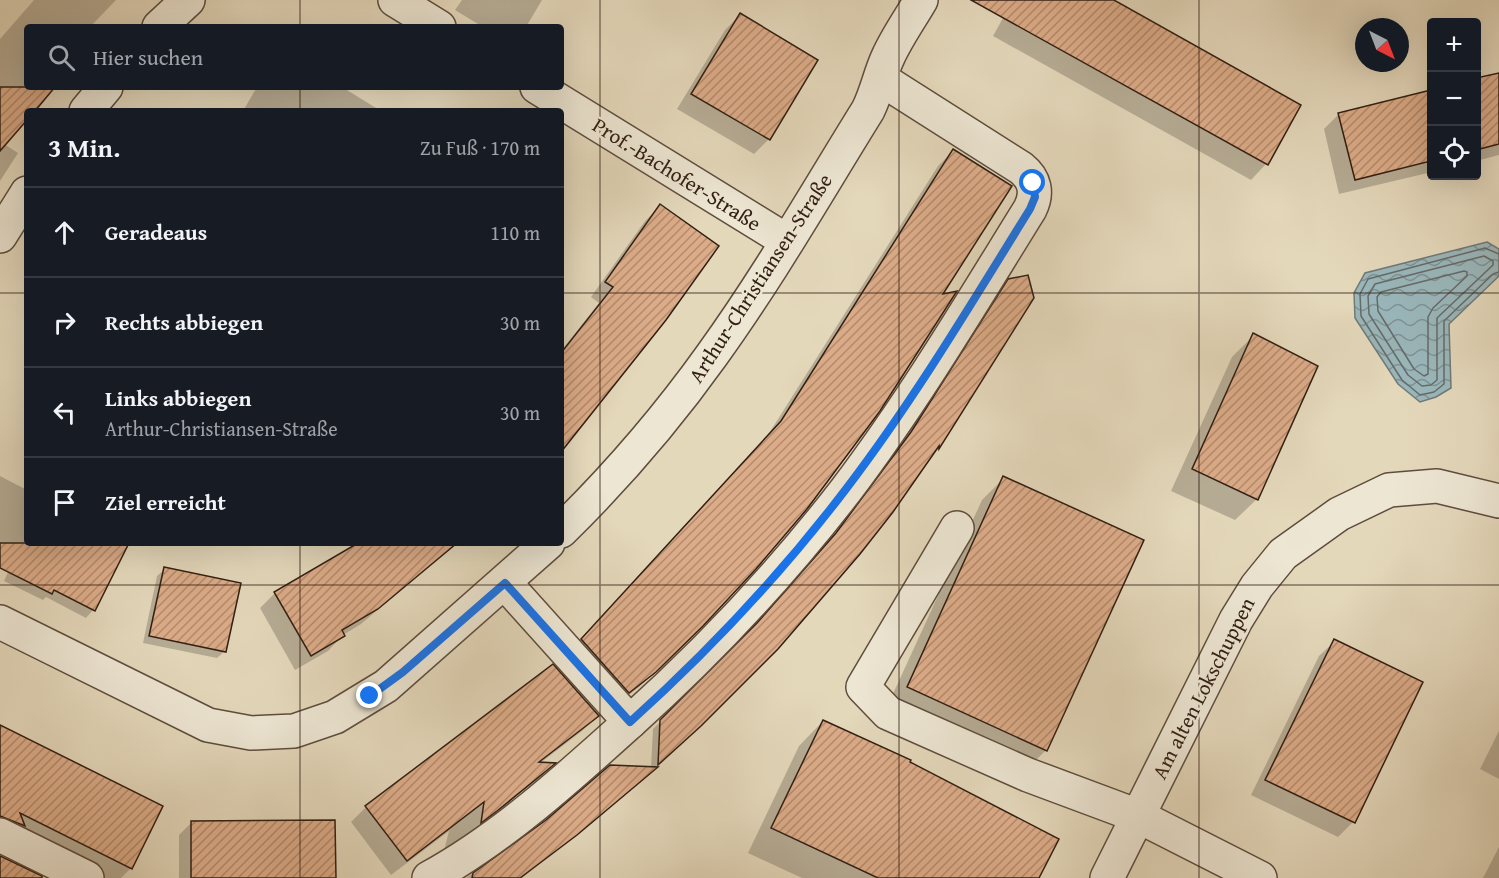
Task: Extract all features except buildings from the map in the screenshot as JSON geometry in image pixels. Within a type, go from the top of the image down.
[{"type":"street","points":[[162,24],[189,0]]},
{"type":"street","points":[[395,0],[434,24]]},
{"type":"street","name":"Arthur-Christiansen-Straße","points":[[564,528],[611,479],[680,399],[742,313],[868,110],[894,44],[921,0]]},
{"type":"street","points":[[429,878],[454,864],[499,832],[574,771],[682,674],[749,604],[803,543],[845,490],[923,379],[1033,203],[1035,190],[1026,172],[881,79]]},
{"type":"street","points":[[89,108],[104,90]]},
{"type":"street","name":"Prof.-Bachofer-Straße","points":[[542,90],[787,241]]},
{"type":"street","points":[[0,236],[24,198]]},
{"type":"street","name":"Am alten Lokschuppen","points":[[1107,878],[1236,620],[1257,586],[1283,554],[1339,514],[1389,490],[1437,486],[1499,501]]},
{"type":"street","points":[[957,528],[863,687],[888,713],[1028,775],[1138,816],[1260,878]]},
{"type":"street","points":[[0,622],[208,725],[251,733],[273,734],[315,726],[354,707],[403,672],[545,546]]},
{"type":"street","points":[[505,583],[630,722]]},
{"type":"street","points":[[0,835],[87,878]]},
{"type":"water","points":[[1487,242],[1499,249],[1499,276],[1449,324],[1451,388],[1436,397],[1420,402],[1398,384],[1355,318],[1354,293],[1365,273]]},
{"type":"route","points":[[370,696],[403,672],[505,583],[630,722],[682,674],[749,604],[803,543],[845,490],[886,435],[923,379],[1030,209],[1035,197],[1033,183]]}]
